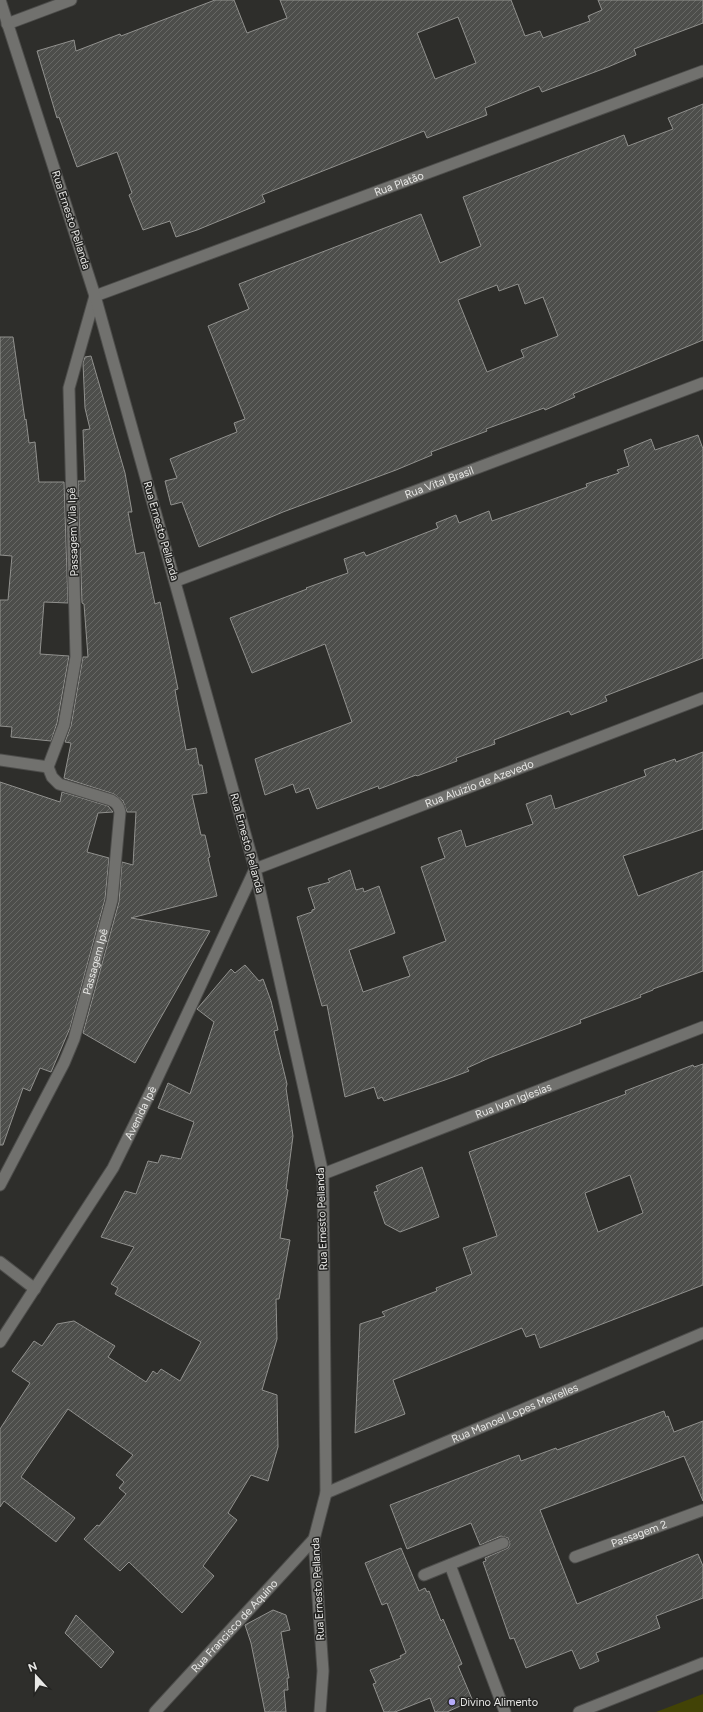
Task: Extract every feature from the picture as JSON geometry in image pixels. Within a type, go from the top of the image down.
[{"type":"street","name":"Rua Ernesto Pellanda","points":[[0,0],[95,296],[176,581],[255,870],[323,1174],[326,1493],[314,1539],[323,1671],[320,1712]]},
{"type":"street","points":[[8,24],[71,0]]},
{"type":"street","name":"Rua Platão","points":[[95,296],[703,71]]},
{"type":"street","name":"Passagem Vila Ipê","points":[[48,766],[64,724],[76,657],[69,388],[95,296]]},
{"type":"street","name":"Rua Vital Brasil","points":[[176,581],[703,383]]},
{"type":"street","name":"Rua Aluizio de Azevedo","points":[[255,870],[703,698]]},
{"type":"street","points":[[0,760],[48,766]]},
{"type":"street","name":"Passagem Ipê","points":[[0,1185],[64,1063],[74,1039],[112,900],[120,812],[119,807],[116,802],[111,800],[59,784],[52,777],[48,766]]},
{"type":"street","name":"Avenida Ipê","points":[[0,1342],[113,1168],[159,1076],[255,870]]},
{"type":"street","name":"Rua Ivan Iglesias","points":[[323,1174],[703,1027]]},
{"type":"street","points":[[0,1262],[35,1289]]},
{"type":"street","name":"Rua Manoel Lopes Meirelles","points":[[326,1493],[703,1333]]},
{"type":"street","name":"Passagem 2","points":[[575,1557],[703,1510]]},
{"type":"street","name":"Rua Francisco de Aquino","points":[[155,1712],[314,1539]]},
{"type":"street","points":[[424,1575],[503,1543]]},
{"type":"street","points":[[450,1565],[505,1712]]},
{"type":"street","points":[[580,1712],[703,1663]]},
{"type":"shaded area","points":[[703,1694],[703,1712],[656,1712]]},
{"type":"building","points":[[215,0],[234,0],[247,33],[287,18],[280,0],[511,0],[525,36],[540,31],[543,38],[590,21],[588,16],[602,10],[598,0],[703,0],[703,23],[634,49],[636,55],[542,92],[539,86],[485,108],[487,115],[427,138],[424,131],[262,195],[265,202],[176,237],[170,221],[143,230],[129,195],[132,193],[117,152],[77,167],[59,117],[57,118],[37,51],[74,40],[76,51],[120,34],[121,36]],"holes":[[[458,17],[476,63],[435,79],[417,33]]]},
{"type":"building","points":[[703,104],[703,340],[573,394],[575,397],[545,410],[544,408],[486,429],[487,431],[431,452],[432,455],[396,470],[283,512],[199,547],[182,502],[171,505],[165,481],[177,478],[170,459],[237,432],[234,423],[245,419],[208,326],[249,309],[239,284],[421,214],[440,263],[481,246],[463,197],[624,135],[628,146],[673,129],[668,118]],"holes":[[[518,284],[525,304],[543,297],[558,336],[521,350],[524,357],[487,372],[458,300],[497,285],[499,291]]]},
{"type":"building","points":[[0,337],[13,337],[29,443],[35,442],[39,482],[64,482],[68,603],[44,602],[40,654],[69,656],[57,723],[51,741],[11,737],[12,727],[0,726],[0,600],[8,600],[12,556],[0,555]]},
{"type":"building","points":[[91,356],[125,473],[132,512],[128,512],[136,554],[144,552],[155,604],[160,602],[178,689],[175,690],[186,750],[196,748],[199,765],[202,765],[207,793],[192,795],[201,835],[205,835],[210,857],[208,858],[217,896],[131,918],[210,931],[135,1063],[83,1033],[119,902],[122,862],[133,865],[136,812],[127,812],[123,801],[114,794],[64,778],[71,743],[65,742],[71,726],[83,657],[88,657],[84,604],[82,603],[78,481],[85,481],[83,430],[90,429],[85,408],[83,363],[85,357]]},
{"type":"building","points":[[698,435],[703,449],[703,658],[605,696],[607,701],[571,715],[569,711],[494,740],[495,744],[456,758],[457,761],[379,789],[378,786],[317,809],[309,788],[296,793],[293,784],[265,795],[255,759],[352,722],[325,644],[252,673],[230,618],[348,573],[344,559],[364,552],[366,556],[438,528],[436,523],[456,515],[459,523],[489,511],[492,521],[587,487],[586,484],[619,473],[617,470],[629,466],[624,450],[651,439],[655,450]]},
{"type":"building","points":[[703,752],[703,829],[623,856],[638,896],[703,871],[703,971],[653,989],[640,995],[641,997],[580,1020],[581,1023],[489,1058],[467,1068],[469,1071],[445,1080],[384,1101],[382,1097],[378,1099],[374,1087],[345,1097],[327,1005],[322,1006],[297,917],[312,912],[312,910],[315,909],[308,888],[330,882],[328,879],[350,870],[356,890],[363,888],[364,892],[379,886],[395,933],[349,950],[363,992],[410,976],[403,957],[446,941],[421,867],[445,858],[438,838],[461,830],[466,847],[533,824],[526,804],[551,795],[555,809],[646,776],[644,770],[675,759],[676,762]]},
{"type":"building","points":[[0,782],[60,802],[62,792],[108,806],[113,812],[98,813],[87,852],[109,858],[105,899],[70,1028],[51,1072],[40,1068],[30,1091],[23,1088],[3,1145],[0,1145]]},
{"type":"building","points":[[245,965],[259,981],[263,979],[271,1001],[278,1030],[274,1031],[287,1084],[286,1088],[293,1136],[286,1189],[288,1190],[280,1238],[290,1240],[279,1299],[276,1299],[277,1339],[262,1390],[277,1395],[278,1447],[268,1481],[251,1475],[228,1513],[237,1520],[203,1566],[214,1576],[182,1613],[129,1562],[120,1571],[84,1539],[97,1525],[99,1526],[126,1494],[119,1488],[124,1482],[116,1475],[133,1455],[68,1409],[21,1477],[75,1518],[56,1542],[4,1501],[0,1507],[0,1429],[30,1383],[12,1371],[34,1341],[42,1346],[57,1324],[74,1321],[115,1346],[108,1357],[146,1382],[153,1371],[157,1374],[161,1369],[180,1381],[201,1342],[115,1294],[118,1288],[111,1284],[134,1247],[101,1237],[125,1191],[136,1194],[148,1161],[158,1163],[161,1155],[181,1159],[194,1122],[158,1108],[168,1083],[190,1094],[214,1022],[197,1009],[231,969],[235,973]]},
{"type":"building","points":[[703,1064],[703,1285],[540,1348],[535,1334],[526,1337],[522,1328],[393,1380],[405,1414],[355,1433],[360,1324],[385,1316],[382,1312],[437,1291],[436,1288],[472,1274],[463,1248],[497,1236],[469,1152],[626,1094],[625,1091],[693,1065],[694,1067]],"holes":[[[630,1175],[643,1213],[598,1232],[585,1193]]]},
{"type":"building","points":[[422,1167],[439,1217],[400,1232],[385,1224],[374,1192],[378,1191],[376,1186]]},
{"type":"building","points":[[664,1411],[666,1417],[668,1416],[674,1432],[703,1421],[703,1501],[684,1456],[540,1510],[577,1604],[698,1554],[703,1566],[703,1598],[656,1616],[660,1628],[596,1653],[599,1661],[580,1669],[572,1650],[526,1668],[514,1638],[510,1639],[483,1562],[486,1561],[485,1558],[508,1548],[510,1544],[508,1538],[501,1536],[480,1545],[471,1523],[407,1549],[390,1505],[519,1455],[521,1461],[556,1448],[557,1450]]},
{"type":"building","points":[[401,1548],[419,1591],[425,1588],[427,1592],[429,1591],[441,1621],[443,1619],[462,1664],[458,1666],[472,1699],[469,1700],[469,1702],[447,1712],[435,1712],[430,1698],[395,1712],[384,1712],[373,1684],[376,1683],[370,1670],[401,1658],[400,1656],[406,1653],[387,1603],[382,1605],[365,1563]]},
{"type":"building","points":[[273,1610],[286,1615],[290,1630],[281,1632],[289,1678],[287,1678],[288,1690],[284,1690],[286,1712],[265,1712],[251,1643],[245,1625]]},
{"type":"building","points":[[76,1615],[114,1652],[101,1668],[65,1633]]},
{"type":"place","name":"Divino Alimento","points":[[452,1702]]}]
